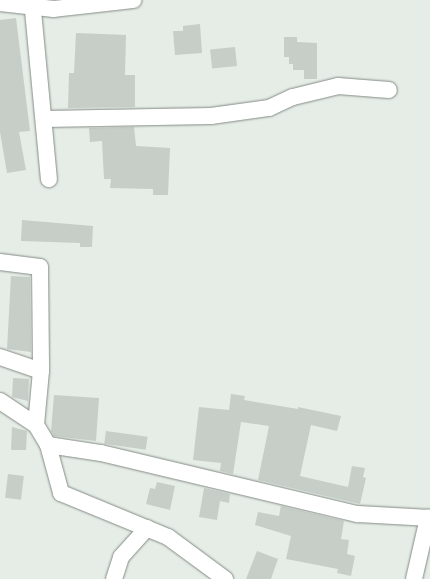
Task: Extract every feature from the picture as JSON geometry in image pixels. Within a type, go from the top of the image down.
[{"type":"street","points":[[0,3],[33,3],[54,9],[133,0]]},
{"type":"street","points":[[33,3],[49,179]]},
{"type":"street","points":[[45,119],[211,116],[269,108],[293,97],[338,86],[389,90]]},
{"type":"street","points":[[0,262],[40,267],[41,370],[36,425]]},
{"type":"street","points":[[0,357],[41,370]]},
{"type":"street","points":[[0,401],[36,425],[48,445],[61,492],[168,537],[225,579]]},
{"type":"street","points":[[48,445],[101,453],[358,514],[429,518],[414,579]]},
{"type":"street","points":[[114,579],[120,558],[147,528]]},
{"type":"building","points":[[16,18],[30,131],[19,132],[26,170],[7,173],[0,132],[0,20]]},
{"type":"building","points":[[200,24],[202,53],[175,55],[173,31],[183,31],[183,26]]},
{"type":"building","points":[[76,33],[126,35],[125,75],[135,75],[135,107],[68,108],[69,73],[74,73]]},
{"type":"building","points":[[284,37],[297,37],[297,42],[317,43],[317,79],[304,79],[304,70],[293,70],[293,64],[289,64],[289,57],[284,57]]},
{"type":"building","points":[[235,47],[237,66],[212,69],[210,50]]},
{"type":"building","points":[[134,127],[136,146],[170,148],[168,195],[153,195],[153,189],[110,188],[111,179],[104,179],[102,141],[90,142],[89,128]]},
{"type":"building","points":[[22,220],[93,226],[92,247],[80,247],[80,243],[21,241]]},
{"type":"building","points":[[11,276],[30,277],[31,352],[7,349]]},
{"type":"building","points":[[13,378],[29,379],[28,401],[12,397]]},
{"type":"building","points":[[231,394],[245,396],[244,400],[298,409],[298,407],[341,416],[337,431],[311,425],[300,476],[348,487],[352,466],[365,468],[363,477],[366,478],[360,504],[258,480],[269,426],[241,422],[233,474],[220,471],[221,463],[193,460],[199,407],[229,410]]},
{"type":"building","points":[[54,395],[99,398],[96,441],[54,436],[51,431]]},
{"type":"building","points":[[12,427],[27,431],[26,450],[11,450]]},
{"type":"building","points":[[106,431],[148,437],[146,450],[104,444]]},
{"type":"building","points":[[8,474],[24,476],[21,500],[5,498]]},
{"type":"building","points":[[157,482],[175,486],[170,510],[146,504],[150,488],[155,489]]},
{"type":"building","points":[[204,488],[230,494],[229,503],[220,501],[217,520],[199,517]]},
{"type":"building","points":[[281,506],[344,521],[341,539],[349,540],[347,554],[355,556],[351,576],[337,573],[338,569],[286,559],[291,536],[255,525],[258,512],[279,516]]},
{"type":"building","points":[[257,551],[278,559],[271,579],[246,579]]}]
